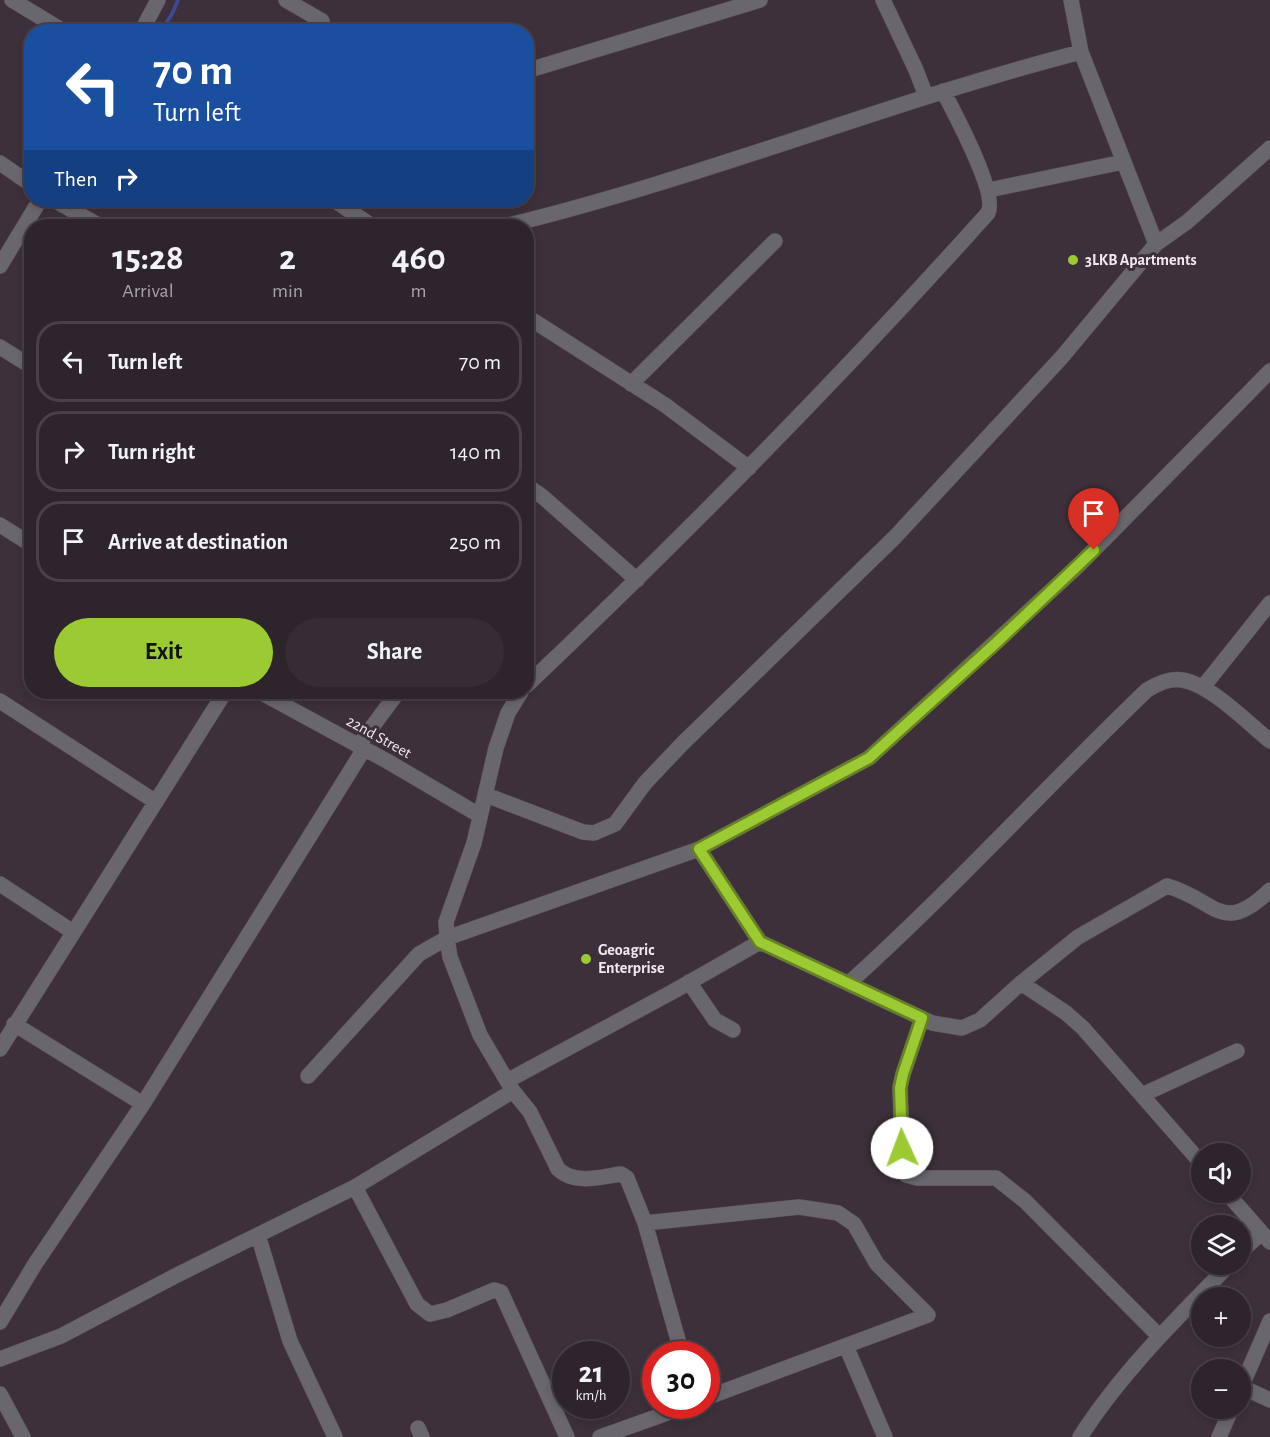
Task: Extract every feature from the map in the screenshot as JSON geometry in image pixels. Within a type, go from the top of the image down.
[{"type":"street","points":[[12,0],[52,24]]},
{"type":"street","points":[[145,24],[158,0]]},
{"type":"street","points":[[286,0],[322,21]]},
{"type":"street","points":[[534,69],[760,0]]},
{"type":"street","points":[[883,0],[926,96]]},
{"type":"street","points":[[1071,0],[1082,52],[1156,244]]},
{"type":"street","points":[[530,219],[674,178],[926,96],[1082,52]]},
{"type":"street","points":[[534,678],[638,580],[822,393],[988,213],[992,207],[989,190],[943,91]]},
{"type":"street","points":[[486,795],[583,832],[594,833],[615,824],[645,783],[682,744],[895,537],[1062,357],[1156,244],[1187,222],[1268,153]]},
{"type":"street","points":[[989,190],[1123,162]]},
{"type":"street","points":[[0,163],[24,180]]},
{"type":"street","points":[[66,207],[88,219]]},
{"type":"street","points":[[344,207],[362,219]]},
{"type":"street","points":[[0,266],[24,226]]},
{"type":"street","points":[[631,384],[775,241]]},
{"type":"street","points":[[534,321],[665,405],[748,468]]},
{"type":"street","points":[[0,347],[24,362]]},
{"type":"street","points":[[308,1076],[419,954],[447,939],[699,849],[869,758],[1078,566],[1270,371]]},
{"type":"street","points":[[534,491],[638,580]]},
{"type":"street","points":[[0,525],[24,540]]},
{"type":"street","points":[[1203,687],[1270,603]]},
{"type":"street","points":[[849,983],[900,938],[1085,749],[1147,690],[1157,684],[1170,680],[1181,680],[1203,687],[1270,741]]},
{"type":"street","points":[[0,1049],[221,699]]},
{"type":"street","name":"22nd Street","points":[[273,699],[479,815]]},
{"type":"street","points":[[0,1322],[34,1264],[144,1104],[361,747],[393,699]]},
{"type":"street","points":[[517,699],[508,713],[496,748],[468,862],[446,922],[450,957],[480,1035],[510,1086],[530,1112],[558,1169],[564,1175],[577,1180],[621,1174],[627,1178],[645,1223],[678,1341]]},
{"type":"street","points":[[0,701],[156,802]]},
{"type":"street","points":[[699,849],[760,942],[932,1023],[962,1028],[980,1020],[1078,937],[1167,886],[1185,891],[1222,913],[1238,914],[1257,903],[1270,890]]},
{"type":"street","points":[[0,884],[73,933]]},
{"type":"street","points":[[0,1359],[61,1336],[355,1187],[510,1086],[760,942]]},
{"type":"street","points":[[689,982],[715,1020],[733,1030]]},
{"type":"street","points":[[1021,984],[1066,1013],[1083,1028],[1191,1151]]},
{"type":"street","points":[[922,1018],[900,1088],[903,1168],[906,1175],[917,1178],[996,1178],[1025,1201],[1159,1336]]},
{"type":"street","points":[[14,1024],[144,1104]]},
{"type":"street","points":[[1142,1095],[1237,1051]]},
{"type":"street","points":[[355,1187],[417,1304],[430,1314],[447,1310],[494,1290],[501,1292],[567,1437]]},
{"type":"street","points":[[1235,1203],[1265,1238],[1251,1246]]},
{"type":"street","points":[[645,1223],[799,1207],[838,1213],[854,1224],[878,1264],[928,1315],[720,1393]]},
{"type":"street","points":[[258,1235],[290,1341],[334,1437]]},
{"type":"street","points":[[1080,1437],[1107,1398],[1159,1336],[1219,1275]]},
{"type":"street","points":[[1251,1366],[1270,1321]]},
{"type":"street","points":[[846,1346],[885,1437]]},
{"type":"street","points":[[1251,1393],[1270,1400]]},
{"type":"street","points":[[0,1394],[23,1437]]},
{"type":"street","points":[[600,1437],[651,1419]]},
{"type":"street","points":[[1219,1437],[1227,1419]]},
{"type":"waterway","points":[[166,24],[178,0]]},
{"type":"place","name":"3LKB Apartments","points":[[1073,260]]},
{"type":"place","name":"Geoagric Enterprise","points":[[586,959]]},
{"type":"route","points":[[902,1148],[900,1088],[922,1018],[760,942],[699,849],[869,758],[1094,550]]}]
